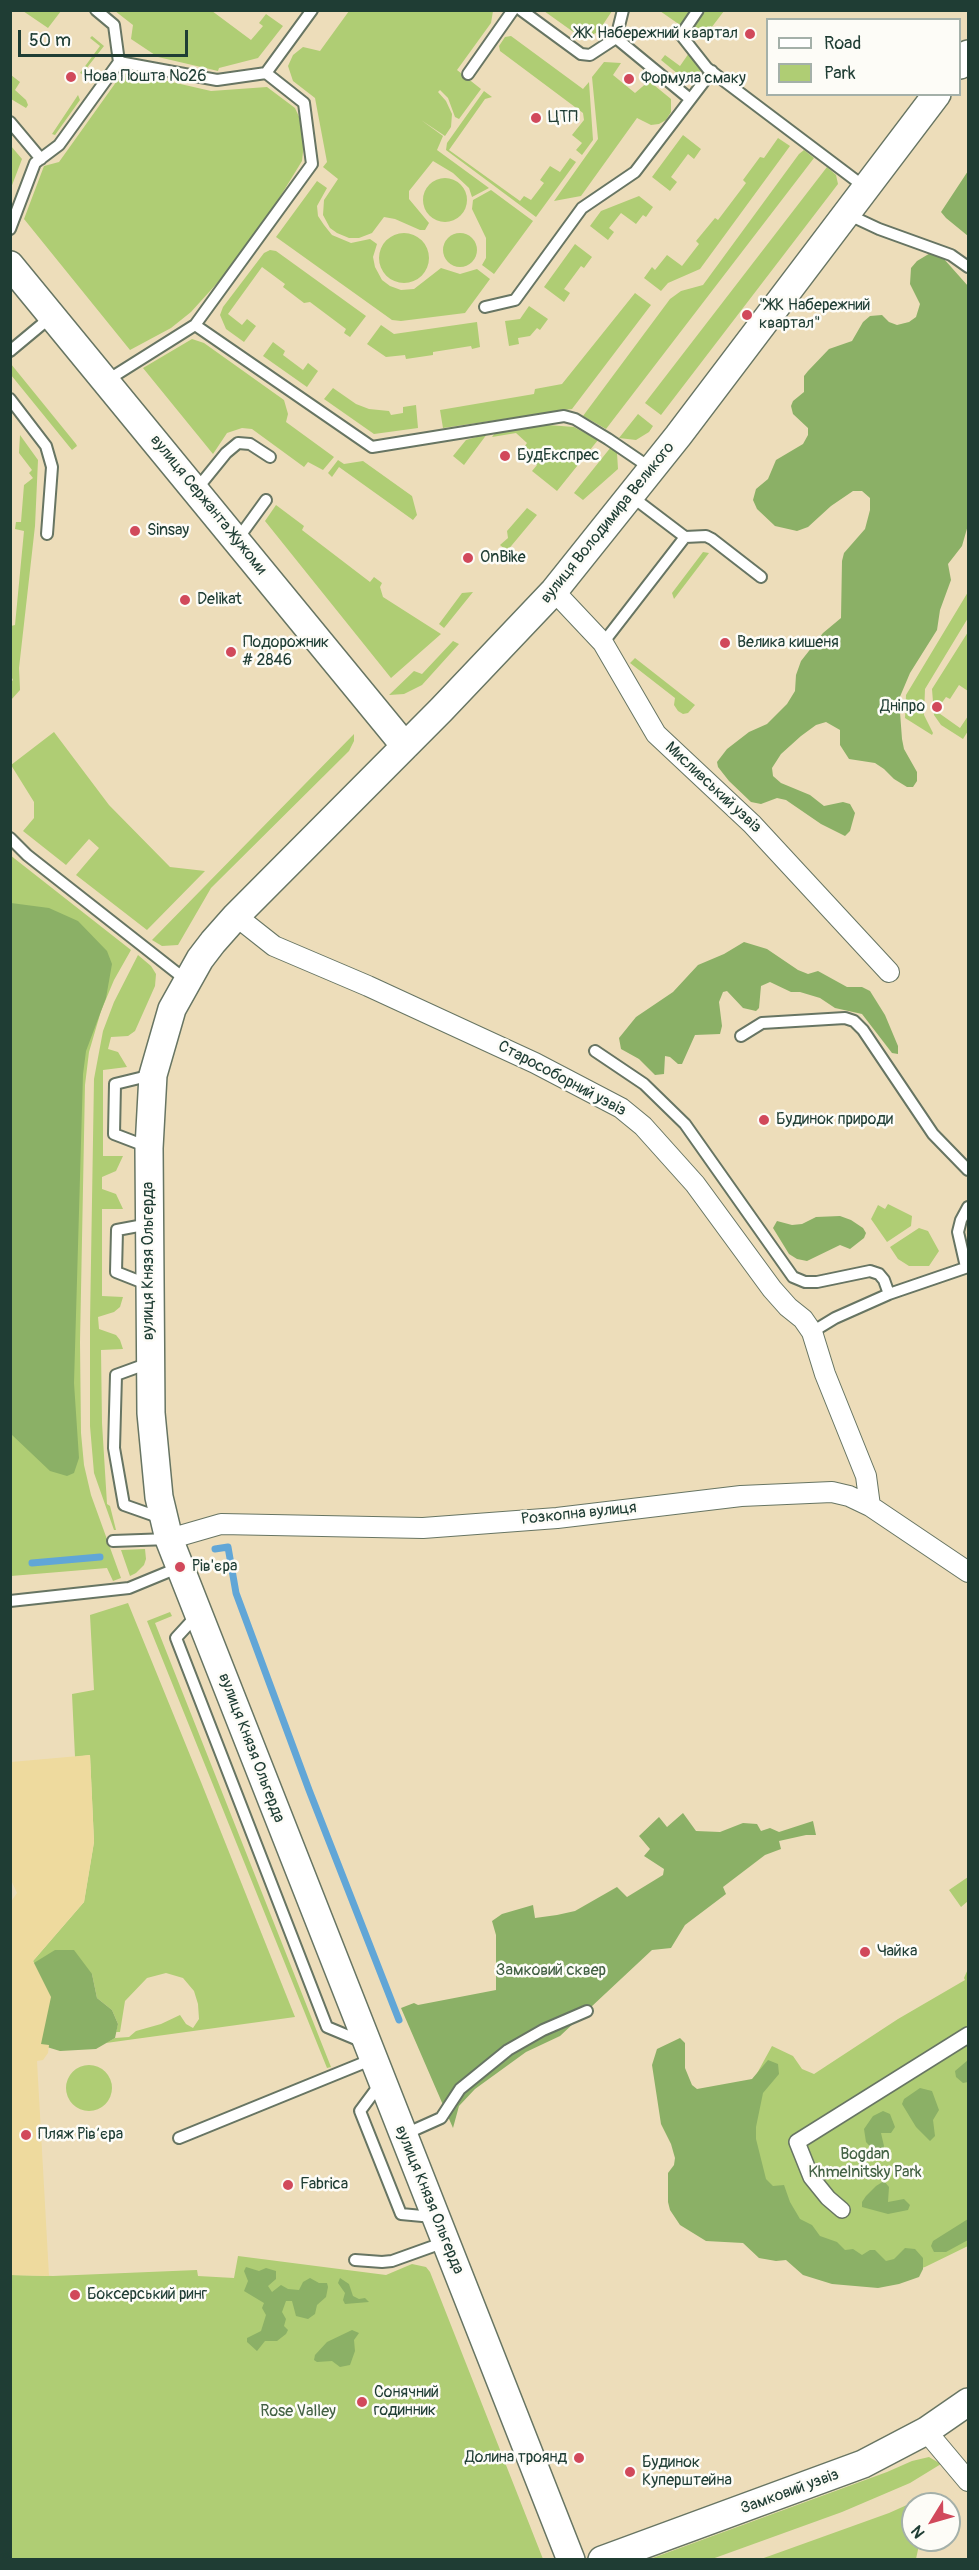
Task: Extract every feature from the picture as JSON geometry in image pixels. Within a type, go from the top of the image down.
[{"type":"main road","name":"вулиця Володимира Великого","points":[[236,915],[405,746],[554,591],[652,469],[935,96]]},
{"type":"main road","name":"вулиця Сержанта Жужоми","points":[[10,265],[405,746]]},
{"type":"main road","name":"вулиця Князя Ольгерда","points":[[236,915],[206,950],[172,1010],[153,1075],[149,1104],[149,1285],[153,1452],[166,1529],[571,2559]]},
{"type":"main road","name":"Замковий узвіз","points":[[602,2559],[842,2473],[926,2431],[969,2402]]},
{"type":"street","name":"Мисливський узвіз","points":[[554,591],[603,643],[656,734],[752,824],[890,972]]},
{"type":"street","name":"Старособорний узвіз","points":[[236,915],[274,946],[368,986],[535,1063],[632,1116],[655,1138],[695,1184],[772,1289],[803,1319],[812,1332],[828,1382],[866,1476],[870,1506]]},
{"type":"street","name":"Розкопна вулиця","points":[[166,1529],[221,1524],[423,1528],[557,1518],[741,1496],[806,1492],[841,1494],[870,1506],[969,1572]]},
{"type":"street","points":[[842,2210],[828,2198],[811,2176],[796,2142],[969,2034]]},
{"type":"street","points":[[926,2431],[969,2481]]},
{"type":"lane","points":[[10,229],[35,164],[59,145],[119,62],[114,25],[96,10]]},
{"type":"lane","points":[[119,62],[217,80],[267,73],[312,10]]},
{"type":"lane","points":[[468,74],[513,10]]},
{"type":"lane","points":[[521,10],[581,54],[590,55],[616,38],[623,10]]},
{"type":"lane","points":[[698,10],[681,35],[712,71],[866,188]]},
{"type":"lane","points":[[616,38],[690,99]]},
{"type":"lane","points":[[485,307],[515,300],[582,208],[635,172],[712,71]]},
{"type":"lane","points":[[105,381],[195,325],[312,164],[304,103],[267,73]]},
{"type":"lane","points":[[10,122],[41,159]]},
{"type":"lane","points":[[847,213],[879,229],[951,255],[969,267]]},
{"type":"lane","points":[[10,351],[52,315]]},
{"type":"lane","points":[[195,325],[372,447],[564,416],[575,419],[652,469]]},
{"type":"lane","points":[[10,399],[46,446],[52,467],[48,534]]},
{"type":"lane","points":[[195,490],[225,453],[238,442],[250,444],[270,457]]},
{"type":"lane","points":[[631,496],[686,537],[706,536],[712,539],[761,577]]},
{"type":"lane","points":[[237,541],[266,500]]},
{"type":"lane","points":[[603,643],[686,537]]},
{"type":"lane","points":[[10,838],[27,855],[187,981]]},
{"type":"lane","points":[[741,1036],[762,1023],[844,1018],[854,1021],[863,1030],[930,1131],[969,1170]]},
{"type":"lane","points":[[595,1051],[644,1084],[685,1124],[793,1277],[806,1282],[817,1282],[870,1271],[879,1274],[889,1294]]},
{"type":"lane","points":[[149,1148],[114,1134],[115,1084],[153,1075]]},
{"type":"lane","points":[[812,1332],[835,1318],[889,1294],[967,1267],[958,1232],[960,1220],[969,1207]]},
{"type":"lane","points":[[150,1363],[116,1375],[114,1448],[124,1505],[166,1529]]},
{"type":"lane","points":[[113,1541],[166,1529]]},
{"type":"lane","points":[[10,1601],[129,1588],[180,1567]]},
{"type":"lane","points":[[403,2135],[441,2118],[460,2090],[508,2050],[543,2030],[587,2012]]},
{"type":"lane","points":[[179,2138],[374,2061]]},
{"type":"lane","points":[[374,2061],[360,2111],[401,2214],[435,2217]]},
{"type":"lane","points":[[355,2260],[392,2261],[445,2242]]},
{"type":"green space","points":[[61,10],[48,28],[23,11]]},
{"type":"green space","points":[[706,10],[724,11],[702,40],[693,34],[695,26]]},
{"type":"green space","points":[[115,11],[212,11],[251,40],[263,26],[259,23],[266,14],[283,26],[258,58],[219,68],[218,71],[158,57],[131,39],[133,25]]},
{"type":"green space","points":[[349,11],[493,11],[491,23],[457,70],[481,89],[459,119],[455,117],[448,98],[440,90],[438,92],[446,101],[452,114],[451,127],[445,136],[421,120],[443,136],[437,150],[489,188],[472,197],[469,188],[453,173],[433,161],[409,191],[409,199],[429,223],[425,230],[384,217],[372,233],[359,238],[349,238],[330,228],[323,215],[324,200],[338,179],[323,167],[327,162],[315,98],[293,81],[288,66],[293,55],[303,47],[320,51]]},
{"type":"green space","points":[[544,11],[612,11],[598,32],[587,37],[579,36]]},
{"type":"green space","points":[[660,11],[691,11],[680,25]]},
{"type":"green space","points":[[92,36],[104,46],[82,74],[80,73],[100,46],[90,38]]},
{"type":"green space","points":[[511,36],[583,89],[589,82],[593,140],[582,155],[576,150],[582,143],[572,135],[584,120],[583,113],[500,51],[499,46],[505,37]]},
{"type":"green space","points":[[689,53],[703,70],[692,76],[678,74],[661,60],[665,55],[680,66]]},
{"type":"green space","points":[[604,62],[621,63],[613,75],[635,93],[649,81],[671,99],[671,112],[666,120],[659,124],[651,125],[637,118],[581,196],[554,201],[598,139],[592,77]]},
{"type":"green space","points":[[128,72],[211,91],[267,87],[295,108],[301,121],[304,143],[302,161],[248,249],[191,312],[171,328],[130,350],[24,219],[44,166],[59,162],[119,78]]},
{"type":"green space","points":[[11,75],[20,82],[15,90],[26,100],[28,105],[26,108],[11,99]]},
{"type":"green space","points":[[484,91],[492,97],[485,99],[449,150],[520,201],[524,196],[531,200],[544,183],[540,180],[550,166],[560,172],[570,158],[576,162],[536,217],[446,150],[447,143]]},
{"type":"green space","points":[[78,95],[80,100],[55,135],[52,134]]},
{"type":"green space","points":[[683,135],[701,149],[694,159],[688,154],[671,177],[677,182],[670,191],[652,177]]},
{"type":"green space","points":[[778,138],[790,146],[700,269],[668,283],[661,291],[644,278],[652,267],[655,270],[667,255],[682,266],[699,244],[696,241],[715,218],[718,220],[746,183],[743,180],[760,157],[764,158]]},
{"type":"green space","points":[[11,146],[22,159],[11,188]]},
{"type":"green space","points":[[804,150],[814,158],[606,429],[583,416],[670,299],[681,291],[703,285]]},
{"type":"green space","points":[[827,167],[836,175],[838,184],[661,415],[645,403]]},
{"type":"green space","points":[[968,171],[968,236],[941,212]]},
{"type":"green space","points":[[445,178],[461,184],[467,200],[461,216],[445,222],[429,216],[423,200],[429,184]]},
{"type":"green space","points":[[317,181],[327,188],[317,206],[318,216],[324,225],[332,235],[351,243],[370,239],[377,244],[373,257],[375,267],[382,280],[390,286],[401,290],[414,289],[441,268],[460,274],[477,269],[490,279],[465,313],[401,321],[392,320],[276,237]]},
{"type":"green space","points":[[491,190],[533,221],[494,274],[482,265],[486,258],[486,238],[472,209],[473,200]]},
{"type":"green space","points":[[639,196],[653,207],[646,217],[643,215],[636,224],[621,213],[609,228],[614,232],[608,240],[590,226],[601,211]]},
{"type":"green space","points":[[399,233],[409,233],[422,240],[429,253],[429,263],[422,276],[409,283],[399,283],[390,279],[383,272],[379,263],[379,253],[383,244],[390,237]]},
{"type":"green space","points":[[460,233],[472,238],[477,250],[472,262],[460,267],[448,262],[443,250],[448,238]]},
{"type":"green space","points":[[575,244],[592,257],[584,268],[581,266],[564,289],[570,293],[564,302],[544,287]]},
{"type":"green space","points":[[270,250],[276,251],[366,316],[350,337],[344,333],[346,329],[310,302],[304,303],[283,287],[285,284],[262,267],[228,314],[242,325],[247,319],[256,326],[244,342],[226,329],[220,315],[223,307],[264,253]]},
{"type":"green space","points":[[932,252],[944,259],[968,286],[968,525],[962,546],[948,564],[951,580],[940,610],[937,630],[910,673],[899,699],[904,749],[917,772],[917,781],[913,787],[907,787],[875,763],[849,759],[840,745],[840,730],[826,722],[816,725],[801,736],[781,754],[772,768],[773,776],[781,783],[810,795],[824,806],[843,802],[850,804],[855,813],[850,831],[845,836],[821,824],[786,800],[777,798],[761,804],[751,802],[729,781],[718,767],[717,762],[727,749],[749,732],[767,724],[787,704],[795,691],[796,675],[801,661],[823,633],[841,618],[842,561],[844,553],[865,529],[870,510],[870,498],[862,491],[853,491],[831,506],[808,527],[797,531],[775,526],[757,509],[753,500],[756,489],[768,479],[776,460],[803,444],[808,435],[808,428],[793,414],[791,406],[793,401],[804,392],[804,376],[829,349],[852,341],[863,322],[870,316],[882,315],[889,322],[897,325],[909,322],[916,317],[920,304],[910,284],[911,268],[917,261]]},
{"type":"green space","points":[[635,293],[651,305],[572,409],[443,428],[440,410],[534,394],[535,389],[562,384]]},
{"type":"green space","points":[[529,306],[548,319],[540,330],[537,328],[530,336],[518,338],[519,344],[509,346],[505,321],[520,319]]},
{"type":"green space","points":[[477,322],[480,347],[472,349],[471,346],[406,359],[405,355],[386,357],[367,344],[381,325],[394,334]]},
{"type":"green space","points":[[192,339],[204,343],[284,400],[288,414],[286,422],[334,457],[323,470],[308,462],[304,467],[252,429],[242,428],[227,433],[213,454],[143,368]]},
{"type":"green space","points":[[273,342],[285,351],[283,355],[303,370],[308,363],[318,371],[307,387],[263,356]]},
{"type":"green space","points":[[11,364],[76,444],[77,446],[72,450],[11,375]]},
{"type":"green space","points":[[333,388],[356,404],[369,409],[389,411],[391,415],[403,413],[403,407],[416,405],[418,428],[374,434],[324,399]]},
{"type":"green space","points":[[638,414],[653,426],[649,432],[636,440],[619,438]]},
{"type":"green space","points":[[548,425],[574,427],[598,440],[557,491],[532,471],[537,465],[528,459],[527,454],[522,450],[527,443],[516,433],[492,437],[495,433]]},
{"type":"green space","points":[[487,434],[464,465],[453,456],[466,440]]},
{"type":"green space","points":[[20,435],[38,460],[35,526],[19,668],[20,690],[11,700],[13,680],[11,676],[11,626],[15,625],[24,531],[15,529],[16,522],[21,522],[24,485],[33,478],[29,473],[32,470],[19,453]]},
{"type":"green space","points":[[611,447],[617,453],[618,469],[583,500],[574,493]]},
{"type":"green space","points":[[338,460],[344,464],[363,461],[412,496],[417,515],[413,520],[339,467],[332,477],[328,473]]},
{"type":"green space","points":[[276,505],[304,526],[302,530],[370,582],[374,577],[382,583],[380,587],[383,597],[441,634],[391,678],[265,521]]},
{"type":"green space","points":[[527,508],[537,515],[507,551],[500,545],[508,538],[507,531]]},
{"type":"green space","points":[[703,552],[709,553],[674,599],[672,593]]},
{"type":"green space","points":[[473,592],[444,628],[439,624],[462,593]]},
{"type":"green space","points":[[968,592],[968,618],[925,689],[924,715],[932,735],[905,718],[906,695]]},
{"type":"green space","points":[[968,632],[968,691],[959,685],[950,699],[946,697],[936,711],[960,728],[968,716],[968,731],[963,739],[941,725],[934,715],[932,689]]},
{"type":"green space","points":[[453,641],[459,644],[422,685],[404,694],[389,695],[414,671],[422,674]]},
{"type":"green space","points":[[635,658],[695,705],[688,713],[683,714],[678,711],[674,705],[675,698],[630,663]]},
{"type":"green space","points":[[54,732],[109,805],[170,867],[205,871],[147,930],[76,875],[99,848],[89,839],[66,865],[23,831],[34,818],[34,802],[11,765]]},
{"type":"green space","points":[[354,734],[354,741],[349,751],[211,888],[178,945],[162,946],[152,940]]},
{"type":"green space","points":[[10,855],[131,950],[114,980],[101,1011],[89,1052],[85,1085],[80,1342],[81,1433],[84,1465],[91,1495],[121,1578],[113,1581],[107,1568],[11,1576]]},
{"type":"green space","points":[[11,903],[49,908],[78,921],[107,951],[112,964],[106,998],[86,1051],[83,1074],[74,1383],[79,1458],[74,1473],[67,1476],[50,1471],[11,1434]]},
{"type":"green space","points":[[744,942],[767,949],[808,974],[818,971],[847,987],[862,987],[870,991],[885,1015],[898,1046],[898,1054],[892,1053],[862,1014],[835,1008],[820,998],[800,992],[791,992],[770,982],[761,986],[759,1008],[756,1011],[743,1008],[727,991],[723,992],[719,1002],[722,1026],[720,1034],[695,1035],[682,1064],[665,1056],[664,1074],[655,1075],[639,1059],[621,1049],[619,1038],[636,1017],[673,992],[698,965]]},
{"type":"green space","points":[[138,955],[151,966],[156,974],[155,986],[135,1031],[128,1036],[111,1037],[108,1049],[118,1052],[127,1067],[103,1070],[103,1156],[123,1156],[116,1171],[102,1177],[102,1189],[116,1194],[123,1209],[102,1209],[102,1296],[123,1297],[120,1307],[114,1312],[98,1317],[99,1329],[116,1335],[123,1349],[101,1350],[102,1423],[107,1504],[110,1506],[116,1530],[114,1530],[94,1473],[90,1426],[94,1079],[103,1031],[114,1002]]},
{"type":"green space","points":[[888,1204],[912,1216],[911,1226],[887,1242],[871,1219],[878,1205],[885,1209]]},
{"type":"green space","points":[[840,1216],[863,1228],[866,1233],[864,1238],[850,1249],[840,1245],[807,1261],[789,1254],[773,1228],[777,1221],[792,1225],[802,1224],[816,1217]]},
{"type":"green space","points":[[919,1228],[928,1231],[939,1251],[929,1266],[909,1266],[898,1259],[890,1247]]},
{"type":"green space","points":[[145,1549],[144,1565],[130,1576],[121,1550]]},
{"type":"green space","points":[[128,1603],[295,2017],[106,2043],[115,2038],[129,2037],[136,2031],[161,2024],[180,2015],[186,2024],[193,2028],[199,2019],[194,1991],[183,1978],[166,1973],[147,1978],[125,2001],[120,2032],[116,2032],[118,2024],[112,2010],[97,1998],[92,1974],[33,1961],[84,1902],[94,1842],[90,1755],[75,1757],[72,1694],[94,1690],[90,1615]]},
{"type":"green space","points":[[170,1612],[172,1616],[155,1623],[331,2067],[327,2068],[147,1621]]},
{"type":"green space","name":"Замковий сквер","points":[[683,1813],[696,1831],[720,1832],[743,1823],[757,1824],[761,1831],[770,1828],[779,1832],[813,1821],[816,1835],[779,1841],[781,1849],[765,1855],[723,1887],[726,1894],[685,1925],[671,1948],[652,1950],[560,2036],[526,2052],[475,2089],[459,2106],[453,2128],[401,2008],[414,2003],[418,2005],[496,1990],[496,1935],[492,1921],[502,1914],[533,1905],[535,1918],[575,1911],[617,1887],[627,1897],[663,1875],[664,1869],[644,1856],[650,1849],[639,1836],[659,1817],[667,1827]]},
{"type":"green space","points":[[968,1877],[968,1901],[961,1907],[949,1890]]},
{"type":"green space","points":[[55,1950],[74,1950],[92,1974],[97,1998],[112,2010],[118,2024],[115,2038],[96,2049],[60,2051],[37,2044],[29,1966]]},
{"type":"green space","name":"Bogdan Khmelnitsky Park","points":[[968,1969],[968,2246],[925,2267],[908,2272],[870,2276],[763,2199],[749,2088],[772,2046],[793,2056],[802,2069],[814,2074],[898,2019],[965,1980]]},
{"type":"green space","points":[[680,2038],[685,2043],[685,2068],[692,2085],[697,2089],[752,2079],[768,2060],[778,2064],[779,2074],[763,2093],[756,2127],[756,2139],[766,2179],[773,2186],[784,2185],[790,2202],[800,2219],[812,2225],[820,2236],[837,2242],[845,2250],[853,2249],[862,2255],[875,2250],[886,2261],[894,2259],[905,2248],[915,2249],[923,2258],[923,2269],[919,2277],[878,2288],[832,2284],[803,2275],[786,2260],[759,2258],[743,2243],[706,2241],[680,2225],[670,2210],[668,2202],[668,2173],[674,2165],[675,2158],[661,2124],[652,2065],[657,2049]]},
{"type":"green space","points":[[968,2060],[968,2082],[963,2083],[956,2077],[955,2071]]},
{"type":"green space","points":[[89,2065],[98,2066],[106,2071],[111,2079],[111,2097],[106,2105],[98,2110],[89,2111],[80,2110],[72,2105],[67,2097],[66,2088],[67,2079],[72,2071],[80,2066]]},
{"type":"green space","points":[[920,2088],[932,2091],[939,2110],[933,2120],[935,2136],[930,2141],[916,2127],[902,2104],[904,2099]]},
{"type":"green space","points":[[883,2111],[890,2114],[895,2127],[891,2133],[881,2133],[884,2146],[881,2152],[876,2153],[866,2142],[864,2129],[873,2116]]},
{"type":"green space","points":[[884,2181],[889,2187],[888,2202],[904,2199],[910,2205],[908,2210],[888,2214],[862,2207],[866,2196]]},
{"type":"green space","points":[[968,2219],[968,2240],[946,2252],[934,2252],[931,2246],[933,2241]]},
{"type":"green space","name":"Rose Valley","points":[[238,2256],[386,2275],[412,2264],[426,2267],[430,2272],[543,2559],[11,2560],[11,2275],[53,2276],[197,2270],[198,2276],[234,2278]]},
{"type":"green space","points":[[246,2267],[259,2271],[266,2268],[276,2271],[276,2279],[268,2286],[272,2292],[281,2285],[288,2289],[299,2290],[303,2282],[310,2278],[319,2283],[327,2283],[326,2297],[317,2305],[315,2314],[308,2319],[296,2316],[292,2301],[286,2301],[282,2312],[286,2319],[284,2326],[288,2330],[286,2334],[277,2341],[265,2341],[257,2351],[247,2342],[247,2338],[261,2331],[266,2315],[262,2308],[264,2303],[244,2291],[248,2281],[244,2271]]},
{"type":"green space","points":[[340,2278],[349,2284],[353,2296],[359,2299],[365,2298],[369,2302],[345,2304],[343,2300],[345,2293],[338,2283]]},
{"type":"green space","points":[[352,2330],[359,2333],[354,2340],[355,2351],[350,2365],[340,2367],[332,2361],[317,2362],[314,2360],[315,2355],[327,2342]]},
{"type":"green space","points":[[929,2457],[941,2464],[910,2483],[842,2512],[712,2559],[650,2559],[912,2461]]},
{"type":"green space","points":[[901,2508],[901,2552],[918,2552],[916,2559],[761,2559]]},
{"type":"sand","points":[[90,1755],[94,1842],[84,1902],[33,1961],[51,1997],[41,2044],[49,2045],[48,2053],[43,2060],[37,2061],[49,2276],[11,2275],[10,1903],[17,1893],[11,1880],[11,1762]]},
{"type":"waterway","points":[[215,1549],[228,1547],[236,1593],[309,1790],[399,2020]]},
{"type":"waterway","points":[[32,1563],[100,1557]]},
{"type":"place","name":"ЖК Набережний квартал","points":[[750,34]]},
{"type":"place","name":"Нова Пошта №26","points":[[71,77]]},
{"type":"place","name":"Формула смаку","points":[[629,79]]},
{"type":"place","name":"ЦТП","points":[[536,118]]},
{"type":"place","name":"\"ЖК Набережний квартал\"","points":[[747,315]]},
{"type":"place","name":"БудЕкспрес","points":[[505,456]]},
{"type":"place","name":"Sinsay","points":[[135,531]]},
{"type":"place","name":"OnBike","points":[[468,558]]},
{"type":"place","name":"Delikat","points":[[185,600]]},
{"type":"place","name":"Велика кишеня","points":[[725,643]]},
{"type":"place","name":"Подорожник # 2846","points":[[231,652]]},
{"type":"place","name":"Дніпро","points":[[937,707]]},
{"type":"place","name":"Будинок природи","points":[[764,1120]]},
{"type":"place","name":"Рів'єра","points":[[180,1567]]},
{"type":"place","name":"Чайка","points":[[865,1952]]},
{"type":"place","name":"Пляж Рівʼєра","points":[[26,2135]]},
{"type":"place","name":"Fabrica","points":[[288,2185]]},
{"type":"place","name":"Боксерський ринг","points":[[75,2295]]},
{"type":"place","name":"Сонячний годинник","points":[[362,2402]]},
{"type":"place","name":"Долина троянд","points":[[579,2458]]},
{"type":"place","name":"Будинок Куперштейна","points":[[630,2472]]}]
